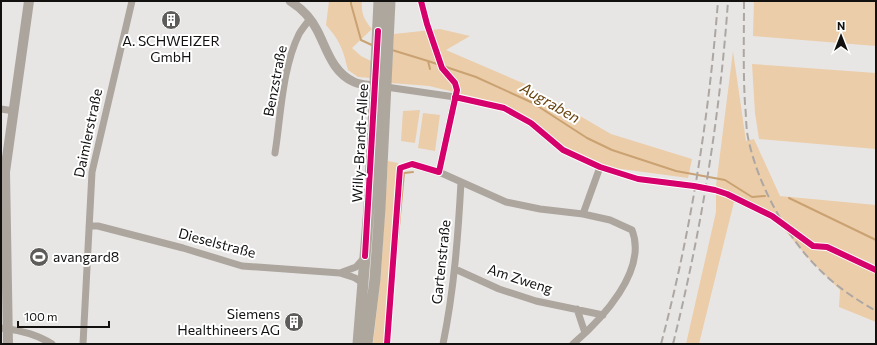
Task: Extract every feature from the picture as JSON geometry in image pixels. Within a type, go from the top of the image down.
[{"type":"main road","points":[[8,344],[5,329],[5,190],[8,147],[29,1]]},
{"type":"main road","name":"Willy-Brandt-Allee","points":[[379,1],[383,31]]},
{"type":"main road","name":"Willy-Brandt-Allee","points":[[367,344],[375,279],[380,86],[383,31],[390,1]]},
{"type":"main road","name":"Willy-Brandt-Allee","points":[[358,344],[380,86]]},
{"type":"street","name":"Daimlerstraße","points":[[83,344],[92,167],[132,1]]},
{"type":"street","points":[[290,1],[298,6],[310,19],[318,32],[330,60],[345,77],[353,82],[362,85],[380,86],[455,97],[504,108],[531,124],[563,150],[600,167],[638,179],[680,184]]},
{"type":"street","name":"Benzstraße","points":[[275,153],[292,50],[300,33],[310,19]]},
{"type":"street","points":[[438,172],[455,97]]},
{"type":"street","points":[[1,109],[14,111]]},
{"type":"street","points":[[400,168],[412,164],[438,172],[506,202],[540,209],[583,214],[610,220],[632,230],[635,237],[634,260],[628,278],[620,293],[603,315],[573,344]]},
{"type":"street","points":[[583,214],[600,167]]},
{"type":"street","name":"Gartenstraße","points":[[443,344],[450,309],[455,269],[461,182]]},
{"type":"street","name":"Dieselstraße","points":[[89,226],[98,226],[160,242],[242,266],[340,274],[353,277],[360,281],[363,286]]},
{"type":"street","points":[[340,274],[356,267],[366,256]]},
{"type":"street","name":"Am Zweng","points":[[455,269],[499,289],[536,301],[603,315]]},
{"type":"street","points":[[578,309],[585,333]]},
{"type":"street","points":[[5,329],[34,335],[52,344]]},
{"type":"shaded area","points":[[329,1],[362,1],[364,16],[372,29],[352,48],[361,56],[373,62],[371,78],[358,77],[348,70],[340,46],[335,36],[326,25]]},
{"type":"shaded area","points":[[754,1],[876,1],[876,46],[753,36]]},
{"type":"shaded area","points":[[440,29],[470,36],[446,50],[525,84],[611,134],[692,159],[688,178],[599,166],[556,141],[503,104],[429,86],[391,83],[394,34]]},
{"type":"shaded area","points":[[733,51],[746,141],[754,139],[780,196],[876,205],[876,322],[839,307],[840,290],[810,260],[776,220],[734,202],[699,344],[686,344],[716,212],[716,186]]},
{"type":"shaded area","points":[[752,64],[876,73],[876,149],[759,139],[755,113]]},
{"type":"shaded area","points":[[420,110],[415,143],[401,141],[403,111]]},
{"type":"shaded area","points":[[423,113],[440,115],[435,151],[418,148]]},
{"type":"shaded area","points":[[388,161],[398,163],[385,344],[373,344],[381,273]]},
{"type":"waterway","name":"Augraben","points":[[351,1],[361,40],[374,46]]},
{"type":"waterway","name":"Augraben","points":[[392,50],[476,77],[533,103],[587,138],[612,150],[676,171],[725,180],[752,197],[765,196]]},
{"type":"waterway","name":"Augraben","points":[[428,61],[430,69]]},
{"type":"waterway","points":[[388,344],[404,173],[413,172]]},
{"type":"waterway","name":"Augraben","points":[[789,198],[876,240]]},
{"type":"railway","points":[[661,344],[672,302],[690,217],[710,87],[718,1]]},
{"type":"railway","points":[[673,344],[701,217],[708,174],[720,87],[728,1]]},
{"type":"railway","points":[[744,1],[744,78],[747,132],[757,169],[765,188],[774,207],[796,243],[809,258],[834,283],[876,311]]},
{"type":"cycle path","points":[[387,344],[400,168],[412,164],[439,172],[457,90],[455,83],[442,68],[421,1]]},
{"type":"cycle path","points":[[365,256],[378,31]]},
{"type":"cycle path","points":[[455,97],[504,108],[531,123],[563,150],[600,167],[638,179],[694,186],[727,194],[772,216],[813,246],[827,247],[876,270]]},
{"type":"place","name":"A. SCHWEIZER GmbH","points":[[171,20]]},
{"type":"place","name":"avangard8","points":[[39,257]]},
{"type":"place","name":"Siemens Healthineers AG","points":[[294,322]]}]
